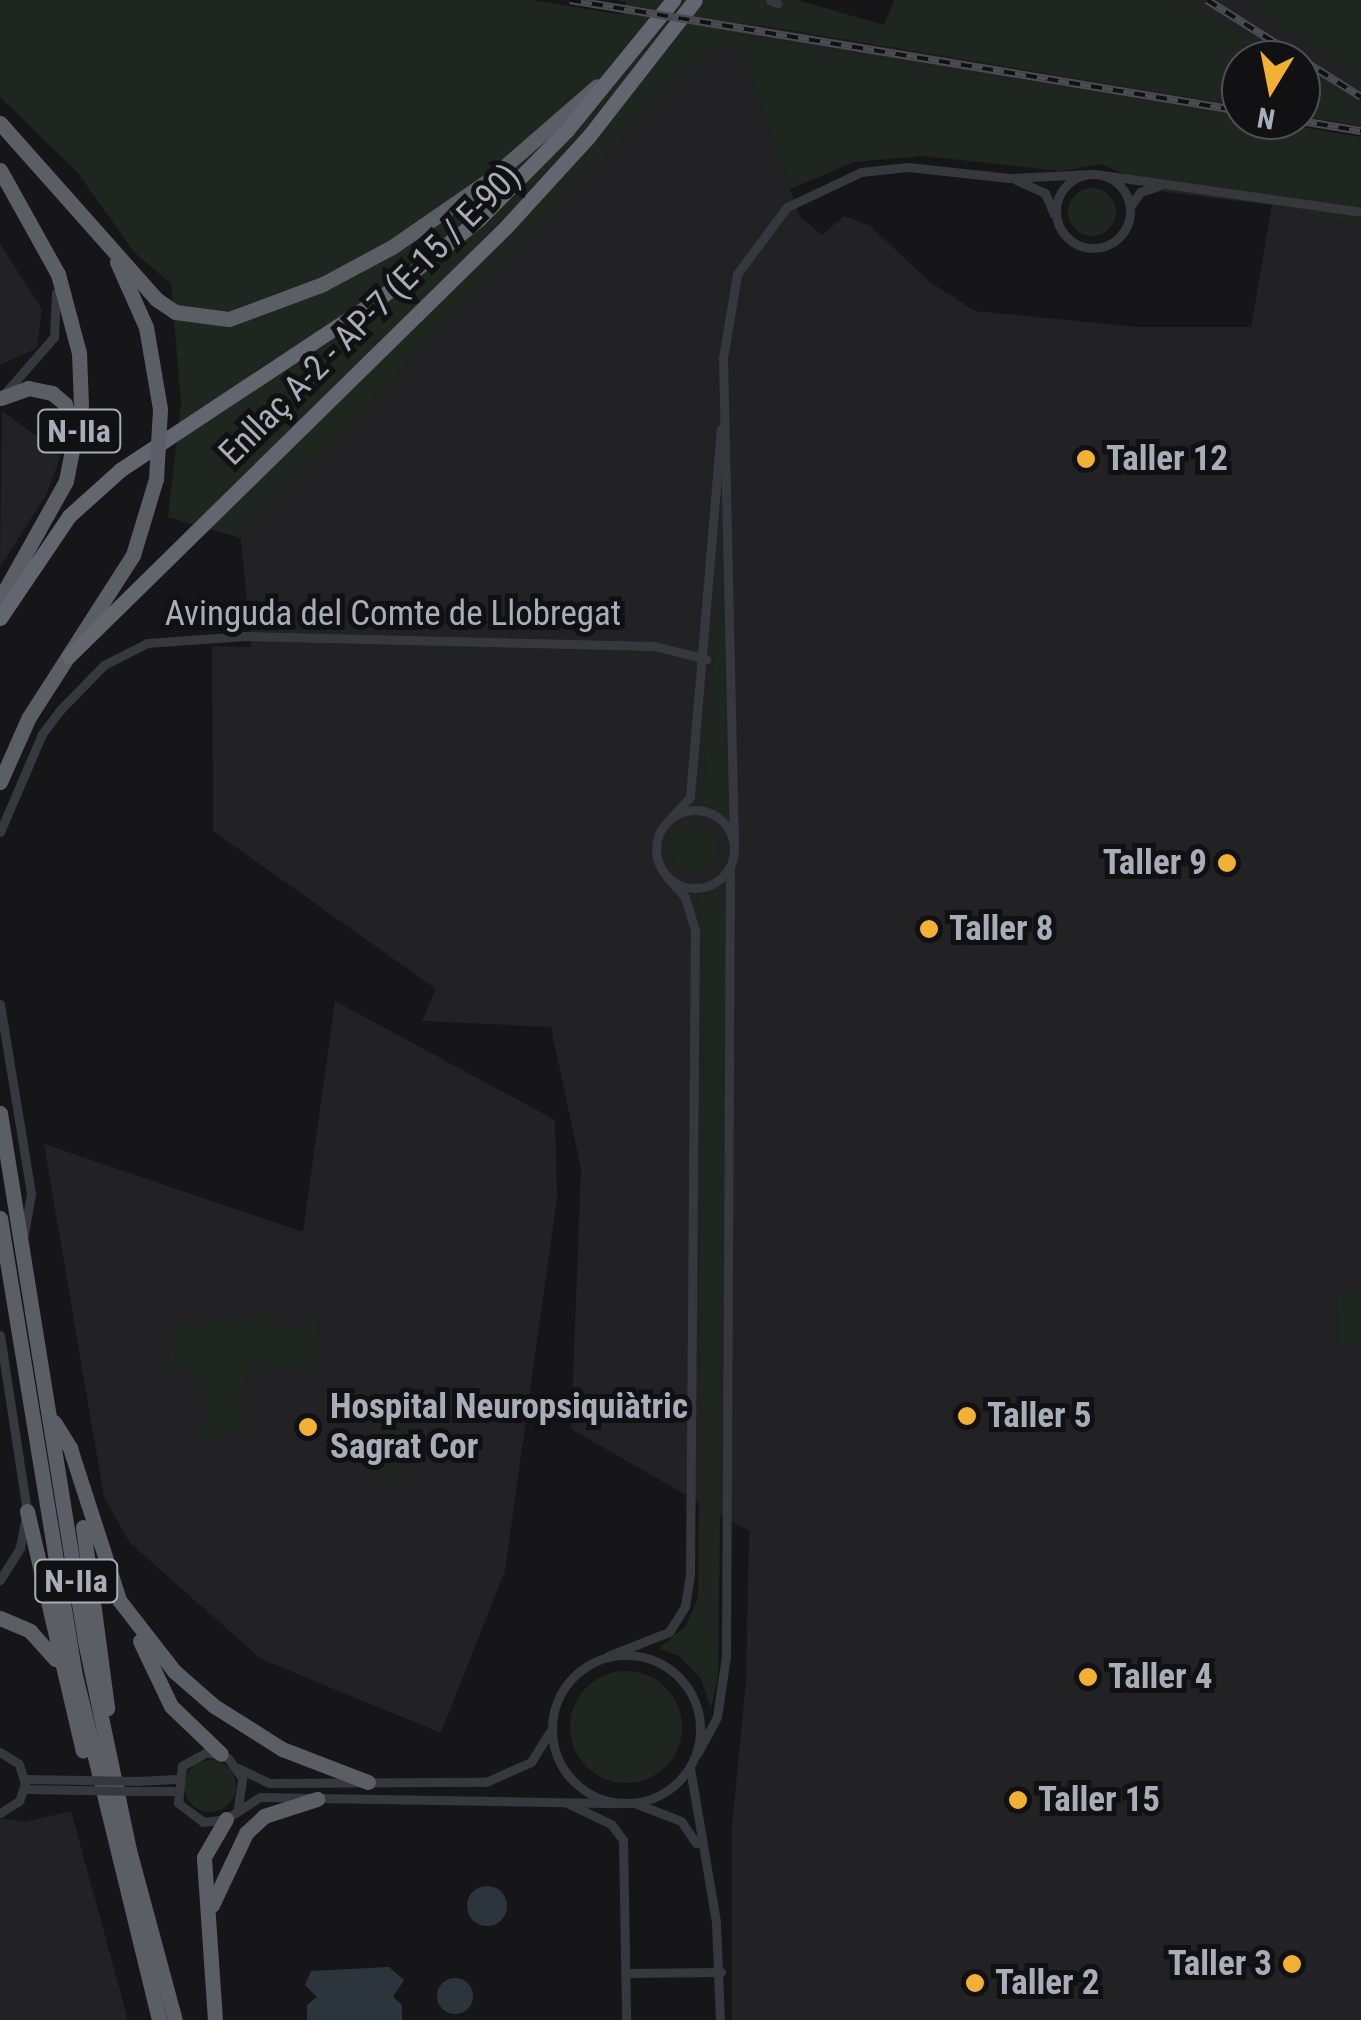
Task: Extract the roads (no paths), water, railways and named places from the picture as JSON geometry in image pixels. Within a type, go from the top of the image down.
[{"type":"highway","name":"Enllaç A-2 - AP-7 (E-15 / E-90)","points":[[0,618],[60,528],[120,470],[380,298],[480,219],[629,56],[674,0]]},
{"type":"highway","name":"Enllaç A-2 - AP-7 (E-15 / E-90)","points":[[69,656],[506,227],[589,136],[695,0]]},
{"type":"highway","points":[[82,208],[156,299],[175,312],[229,319],[323,284],[441,216],[535,143],[629,56]]},
{"type":"highway","name":"N-IIa","points":[[0,123],[82,208],[139,308],[160,408],[156,479],[133,555],[29,717],[0,782]]},
{"type":"highway","name":"N-IIa","points":[[0,170],[47,250],[79,353],[75,450],[51,512],[0,598]]},
{"type":"highway","points":[[0,399],[28,388],[52,393],[69,413],[75,450]]},
{"type":"highway","name":"N-IIa","points":[[0,1113],[107,1747],[175,2020]]},
{"type":"highway","name":"N-IIa","points":[[0,1218],[101,1798],[159,2020]]},
{"type":"highway","points":[[50,1415],[70,1448],[105,1570],[171,1706],[221,1754]]},
{"type":"highway","points":[[80,1484],[104,1658],[107,1747]]},
{"type":"highway","points":[[27,1511],[58,1666],[101,1798]]},
{"type":"highway","points":[[126,1610],[174,1670],[214,1706],[299,1758],[368,1782]]},
{"type":"highway","points":[[0,1618],[30,1631],[58,1666]]},
{"type":"highway","points":[[211,1908],[246,1832],[264,1816],[317,1799]]},
{"type":"highway","points":[[214,2020],[211,1908],[204,1858],[232,1814]]},
{"type":"street","points":[[700,1850],[681,1821],[632,1803],[260,1797],[232,1814],[189,1817],[176,1791],[176,1779],[192,1756],[221,1754],[238,1768],[268,1782],[504,1778],[532,1762],[551,1730],[566,1683],[608,1656],[669,1632],[685,1606],[690,1574],[695,930],[685,897],[667,877],[656,840],[690,797],[706,659],[730,297],[751,249],[787,207],[835,180],[885,168],[1009,178],[1096,175],[1361,212]]},
{"type":"street","points":[[1058,223],[1062,190],[1096,175],[1121,187],[1130,208]]},
{"type":"street","points":[[1009,178],[1044,193],[1073,243],[1098,248],[1119,238],[1140,192],[1166,184]]},
{"type":"street","points":[[0,399],[54,337],[58,312],[47,250]]},
{"type":"street","points":[[632,1803],[672,1788],[690,1768],[718,1717],[726,1656],[730,867],[734,843],[724,407]]},
{"type":"street","name":"Avinguda del Comte de Llobregat","points":[[0,832],[42,734],[60,709],[104,665],[148,643],[246,636],[654,646],[706,659]]},
{"type":"street","points":[[670,818],[710,812],[734,843]]},
{"type":"street","points":[[667,877],[701,888],[730,867]]},
{"type":"street","points":[[0,1004],[31,1194],[21,1242]]},
{"type":"street","points":[[0,1335],[27,1511],[20,1548],[0,1580]]},
{"type":"street","points":[[608,1656],[654,1659],[688,1686],[701,1728],[697,1754]]},
{"type":"street","points":[[551,1730],[566,1772],[582,1789],[617,1803]]},
{"type":"street","points":[[0,1752],[19,1764],[25,1784],[14,1806],[0,1813]]},
{"type":"street","points":[[232,1814],[244,1788],[238,1768]]},
{"type":"street","points":[[690,1768],[721,1972],[720,2020]]},
{"type":"street","points":[[137,1786],[176,1779]]},
{"type":"street","points":[[25,1784],[137,1786],[176,1791]]},
{"type":"street","points":[[566,1802],[611,1824],[623,1840],[626,2020]]},
{"type":"street","points":[[626,1973],[721,1972]]},
{"type":"railway","points":[[570,0],[1221,108]]},
{"type":"railway","points":[[1207,0],[1361,97]]},
{"type":"railway","points":[[1321,124],[1361,131]]},
{"type":"place","name":"Taller 12","points":[[1086,459]]},
{"type":"place","name":"Taller 9","points":[[1227,863]]},
{"type":"place","name":"Taller 8","points":[[929,929]]},
{"type":"place","name":"Taller 5","points":[[967,1416]]},
{"type":"place","name":"Hospital Neuropsiquiàtric Sagrat Cor","points":[[308,1427]]},
{"type":"place","name":"Taller 4","points":[[1088,1677]]},
{"type":"place","name":"Taller 15","points":[[1018,1800]]},
{"type":"place","name":"Taller 3","points":[[1292,1964]]},
{"type":"place","name":"Taller 2","points":[[975,1983]]}]
